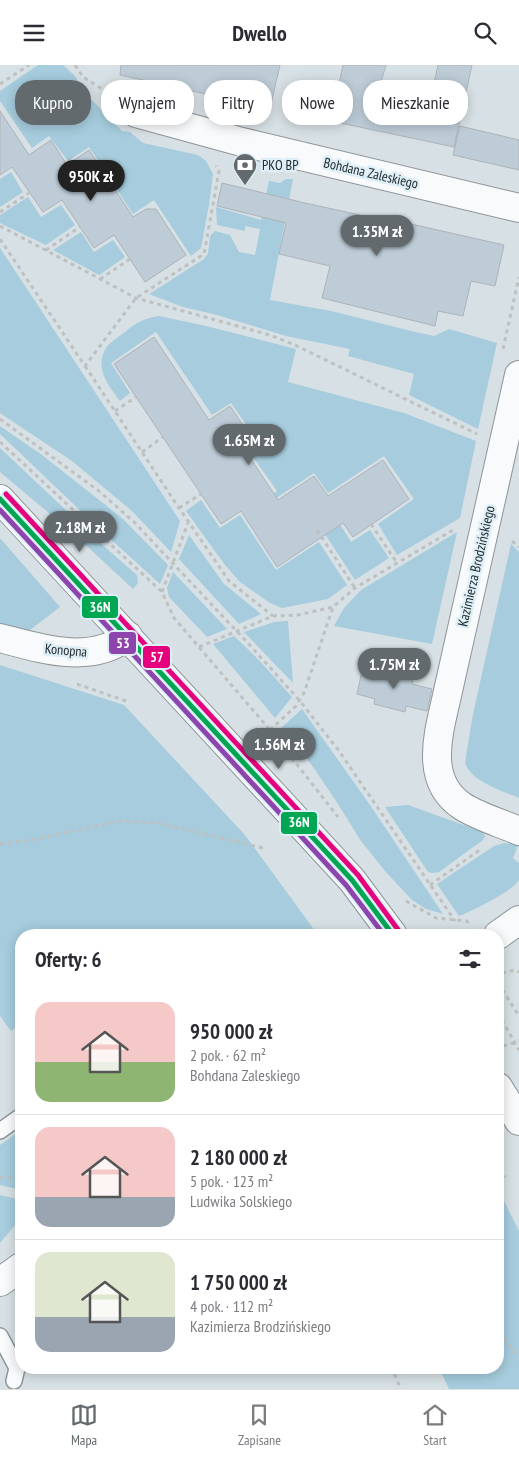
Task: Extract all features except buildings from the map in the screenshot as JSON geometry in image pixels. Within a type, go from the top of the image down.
[{"type":"street","name":"Bohdana Zaleskiego","points":[[180,125],[246,143],[519,208]]},
{"type":"street","name":"Kazimierza Brodzińskiego","points":[[511,828],[463,807],[455,800],[440,775],[436,760],[437,743],[448,691],[519,375]]},
{"type":"street","points":[[0,499],[352,880],[389,929]]},
{"type":"street","name":"Konopna","points":[[0,638],[44,649],[82,654],[108,648],[128,636]]},
{"type":"street","points":[[504,931],[519,920]]},
{"type":"street","points":[[504,1097],[519,1121]]},
{"type":"street","points":[[0,1282],[15,1271]]},
{"type":"lane","points":[[0,1131],[15,1120]]},
{"type":"lane","points":[[0,1335],[15,1364]]},
{"type":"lane","points":[[14,1381],[16,1374]]},
{"type":"path","points":[[0,84],[29,65]]},
{"type":"path","points":[[75,65],[83,77],[101,88]]},
{"type":"path","points":[[85,366],[136,297],[204,254],[219,171],[212,159]]},
{"type":"path","points":[[0,212],[29,193]]},
{"type":"path","points":[[0,226],[136,297],[154,304],[224,321],[279,339],[504,446]]},
{"type":"path","points":[[46,250],[80,227]]},
{"type":"path","points":[[0,239],[229,581],[273,616]]},
{"type":"path","points":[[100,279],[130,259]]},
{"type":"path","points":[[517,283],[519,277]]},
{"type":"path","points":[[115,411],[136,397]]},
{"type":"path","points":[[0,419],[99,491],[134,522],[237,631],[300,701],[339,751],[456,921]]},
{"type":"path","points":[[142,452],[163,437]]},
{"type":"path","points":[[0,442],[162,592],[174,618],[270,730],[341,821]]},
{"type":"path","points":[[179,509],[201,494]]},
{"type":"path","points":[[162,592],[189,522]]},
{"type":"path","points":[[371,524],[396,563]]},
{"type":"path","points":[[199,647],[273,616],[298,615],[333,607],[355,588],[456,528]]},
{"type":"path","points":[[317,530],[355,588]]},
{"type":"path","points":[[270,730],[300,701],[333,607]]},
{"type":"path","points":[[0,844],[37,839],[120,821],[158,823],[264,848]]},
{"type":"path","points":[[430,885],[511,828]]},
{"type":"path","points":[[400,897],[436,918],[467,921],[471,928]]},
{"type":"path","points":[[504,973],[515,970],[519,972]]},
{"type":"path","points":[[504,992],[519,1016]]},
{"type":"path","points":[[504,1024],[519,1050]]},
{"type":"path","points":[[504,1045],[519,1041]]},
{"type":"path","points":[[0,1178],[15,1177]]},
{"type":"path","points":[[504,1339],[519,1357]]},
{"type":"path","points":[[394,1374],[401,1389]]},
{"type":"shaded area","points":[[38,65],[63,65],[77,80],[16,80]]},
{"type":"shaded area","points":[[15,81],[15,123],[0,101],[0,91]]},
{"type":"shaded area","points":[[91,99],[101,109],[101,125],[116,125],[122,131],[130,132],[143,143],[198,155],[206,161],[213,174],[201,248],[191,256],[154,200],[133,214],[89,147],[68,161],[49,136],[32,148],[16,125],[91,125]]},
{"type":"shaded area","points":[[11,172],[23,192],[0,207],[0,179]]},
{"type":"shaded area","points":[[286,179],[293,179],[270,300],[331,311],[434,336],[449,329],[497,343],[478,429],[409,395],[414,374],[348,356],[350,349],[286,336],[217,315],[183,307],[149,294],[204,259],[208,254],[210,236],[215,231],[230,235],[239,252],[255,255],[260,229],[245,226],[245,231],[217,225],[216,207],[261,220],[269,181],[280,183]]},
{"type":"shaded area","points":[[28,197],[41,217],[61,205],[75,225],[46,245],[0,223],[0,215]]},
{"type":"shaded area","points":[[81,232],[94,252],[113,240],[125,257],[99,275],[53,250]]},
{"type":"shaded area","points":[[0,248],[180,521],[171,552],[132,511],[72,461],[0,413]]},
{"type":"shaded area","points":[[159,316],[296,349],[288,382],[404,413],[476,441],[460,518],[397,555],[378,524],[414,499],[384,456],[328,493],[314,473],[267,504],[265,500],[277,491],[251,454],[261,446],[231,403],[212,415],[156,332],[111,363],[130,393],[120,401],[107,382],[101,362],[107,346],[138,323],[148,318]]},
{"type":"shaded area","points":[[0,426],[42,455],[122,518],[168,565],[160,584],[0,434]]},
{"type":"shaded area","points":[[0,448],[137,575],[138,583],[133,589],[75,535],[0,472]]},
{"type":"shaded area","points":[[201,500],[220,528],[240,515],[276,570],[319,542],[347,585],[328,599],[282,608],[270,603],[240,582],[225,565],[186,511]]},
{"type":"shaded area","points":[[338,521],[351,542],[370,530],[389,558],[355,580],[323,531]]},
{"type":"shaded area","points":[[457,532],[432,644],[334,626],[344,608],[361,590]]},
{"type":"shaded area","points":[[189,535],[224,584],[261,614],[239,624],[179,559]]},
{"type":"shaded area","points":[[0,538],[60,607],[26,633],[0,625]]},
{"type":"shaded area","points":[[511,544],[519,552],[519,798],[480,780],[468,769],[465,762],[473,714]]},
{"type":"shaded area","points":[[173,572],[227,629],[207,637],[169,597],[167,588]]},
{"type":"shaded area","points":[[288,621],[293,683],[244,632],[274,622]]},
{"type":"shaded area","points":[[234,636],[258,659],[292,697],[275,718],[213,644]]},
{"type":"shaded area","points":[[0,665],[124,705],[245,835],[314,929],[15,929],[15,1028],[11,1031],[0,1016]]},
{"type":"shaded area","points":[[302,709],[370,805],[443,914],[426,909],[412,900],[385,871],[361,841],[311,764],[281,728]]},
{"type":"shaded area","points":[[408,805],[483,832],[485,836],[483,840],[439,872],[428,872],[385,807]]},
{"type":"shaded area","points":[[504,843],[518,845],[513,858],[519,863],[519,879],[516,884],[502,894],[459,916],[437,884],[494,846]]},
{"type":"shaded area","points":[[15,1134],[15,1189],[0,1185],[0,1145]]},
{"type":"shaded area","points":[[0,1195],[15,1199],[15,1225],[0,1243]]},
{"type":"shaded area","points":[[504,1201],[519,1231],[519,1389],[449,1389],[442,1374],[504,1374]]},
{"type":"transit line","name":"57","points":[[6,494],[358,875],[398,929]]},
{"type":"transit line","name":"36N","points":[[0,499],[352,880],[389,929]]},
{"type":"transit line","name":"53","points":[[0,510],[346,885],[379,929]]},
{"type":"place","name":"PKO BP","points":[[245,186]]}]
